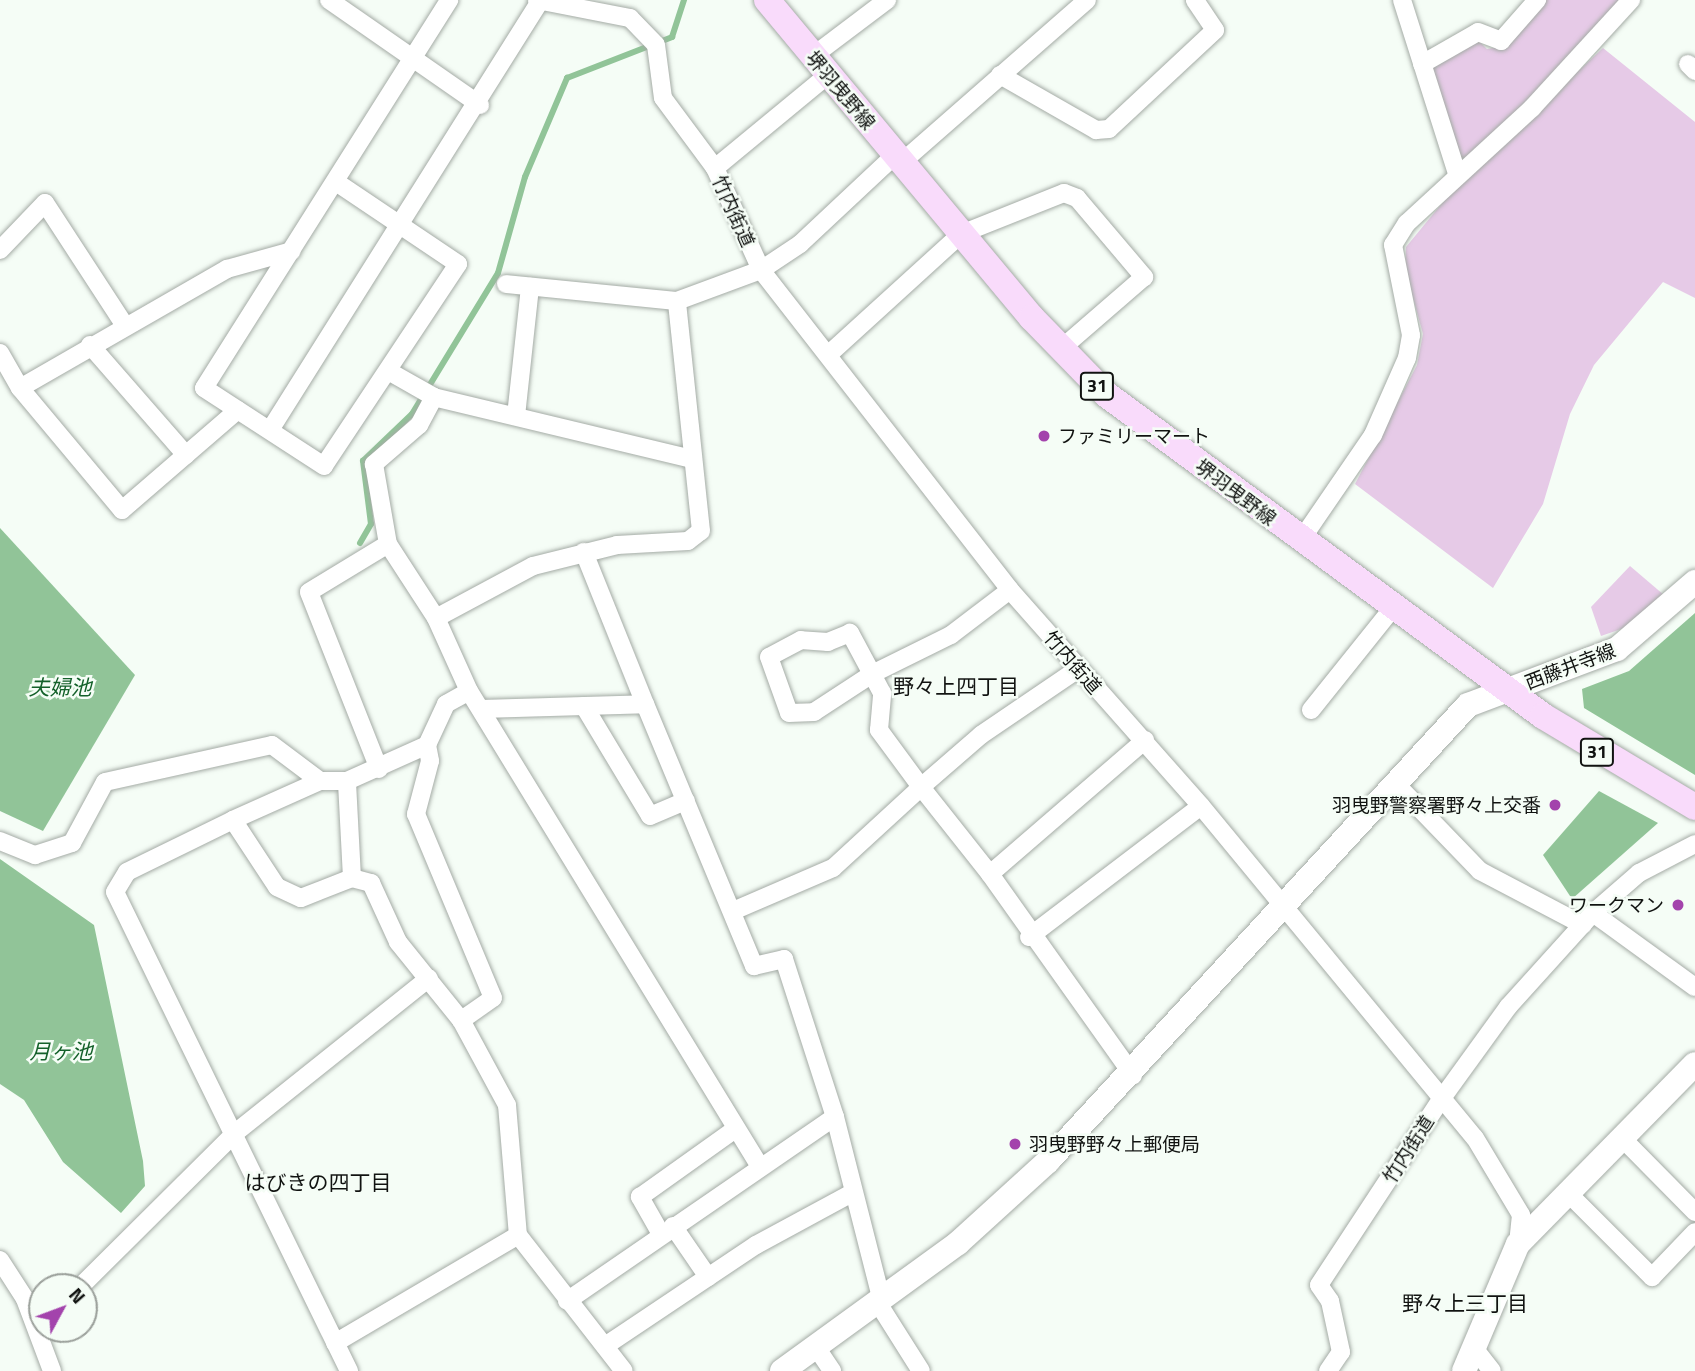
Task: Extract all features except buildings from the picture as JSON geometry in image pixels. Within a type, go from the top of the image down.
[{"type":"main road","name":"堺羽曳野線","points":[[767,0],[961,234],[1061,349],[1107,395],[1392,609],[1505,689],[1610,761],[1695,807]]},
{"type":"street","points":[[329,0],[480,105]]},
{"type":"street","points":[[336,181],[458,264],[390,372],[324,466],[204,388],[449,0]]},
{"type":"street","points":[[715,168],[887,0]]},
{"type":"street","points":[[506,284],[677,301],[761,270],[800,244],[1087,0]]},
{"type":"street","points":[[1000,75],[1096,130],[1109,129],[1215,30],[1195,0]]},
{"type":"street","points":[[1402,0],[1457,173]]},
{"type":"street","points":[[1422,64],[1478,32],[1501,41],[1537,0]]},
{"type":"street","points":[[1301,540],[1373,435],[1407,358],[1411,335],[1393,245],[1457,173],[1532,108],[1631,0]]},
{"type":"street","points":[[270,430],[480,105],[539,1]]},
{"type":"street","name":"竹内街道","points":[[539,1],[630,18],[656,45],[663,98],[715,168],[761,270],[1010,590],[1201,806],[1440,1101],[1319,1285],[1329,1301],[1341,1352],[1328,1371]]},
{"type":"street","points":[[828,355],[961,234],[1064,193],[1077,198],[1144,277],[1061,349]]},
{"type":"street","points":[[0,250],[45,203],[124,324]]},
{"type":"street","points":[[20,388],[124,324],[227,269],[292,251]]},
{"type":"street","points":[[516,416],[530,287]]},
{"type":"street","points":[[436,618],[533,566],[584,552],[688,541],[701,531],[677,301]]},
{"type":"street","points":[[90,345],[186,455]]},
{"type":"street","points":[[0,354],[20,388],[122,510],[238,410]]},
{"type":"street","points":[[390,372],[434,397],[692,459]]},
{"type":"street","points":[[434,397],[419,425],[373,464],[388,544],[436,618],[469,691],[734,1130],[759,1165]]},
{"type":"street","points":[[379,769],[309,592],[388,544]]},
{"type":"street","points":[[584,552],[754,966],[784,959],[835,1117],[880,1302],[921,1371]]},
{"type":"street","name":"西藤井寺線","points":[[782,1371],[880,1302],[968,1234],[1133,1075],[1281,906],[1468,705],[1617,649],[1695,582]]},
{"type":"street","points":[[1010,590],[951,635],[872,674],[814,712],[789,713],[769,657],[801,640],[828,642],[850,633],[872,674],[882,693],[878,730],[990,874],[1029,937],[1133,1075]]},
{"type":"street","points":[[1311,710],[1392,609]]},
{"type":"street","points":[[733,911],[833,868],[868,843],[921,787],[981,735],[1078,669]]},
{"type":"street","points":[[461,1020],[493,998],[416,814],[430,761],[427,745],[446,704],[469,691]]},
{"type":"street","points":[[481,709],[645,704]]},
{"type":"street","points":[[584,706],[650,816],[686,801]]},
{"type":"street","points":[[990,874],[1144,740]]},
{"type":"street","points":[[0,841],[35,855],[72,843],[105,782],[272,745],[320,781]]},
{"type":"street","points":[[349,1371],[115,892],[127,872],[233,820],[320,781],[347,781],[379,769],[427,745]]},
{"type":"street","points":[[347,781],[352,878]]},
{"type":"street","points":[[1395,783],[1480,871],[1588,919],[1695,987]]},
{"type":"street","points":[[1029,937],[1201,806]]},
{"type":"street","points":[[233,820],[277,887],[301,898],[352,878],[370,883],[398,942],[461,1020],[507,1105],[518,1235],[624,1371]]},
{"type":"street","points":[[1464,1371],[1518,1244],[1521,1215],[1501,1177],[1440,1101],[1508,1007],[1588,919],[1639,873],[1695,844]]},
{"type":"street","points":[[94,1273],[235,1133],[429,978]]},
{"type":"street","points":[[1518,1244],[1695,1064]]},
{"type":"street","points":[[568,1301],[759,1165],[835,1117]]},
{"type":"street","points":[[708,1277],[640,1197],[734,1130]]},
{"type":"street","points":[[1622,1138],[1695,1212]]},
{"type":"street","points":[[605,1346],[708,1277],[854,1192]]},
{"type":"street","points":[[1567,1193],[1652,1277],[1695,1232]]},
{"type":"street","points":[[335,1343],[518,1235]]},
{"type":"street","points":[[0,1260],[28,1306]]},
{"type":"street","points":[[45,1343],[52,1371]]},
{"type":"street","points":[[816,1348],[832,1371]]},
{"type":"street","points":[[1474,1348],[1492,1371]]},
{"type":"shaded area","points":[[1545,0],[1624,0],[1535,96],[1460,163],[1430,67],[1478,40],[1487,49],[1505,46]]},
{"type":"shaded area","points":[[1603,48],[1695,122],[1695,298],[1663,282],[1594,365],[1570,414],[1543,504],[1493,588],[1355,484],[1417,365],[1423,334],[1405,269],[1406,247],[1462,179]]},
{"type":"shaded area","points":[[1630,566],[1664,595],[1627,627],[1601,636],[1591,607]]},
{"type":"water","name":"夫婦池","points":[[0,528],[135,675],[43,831],[0,811]]},
{"type":"water","points":[[1695,613],[1695,775],[1584,708],[1582,689],[1629,671]]},
{"type":"water","points":[[1599,791],[1658,823],[1572,899],[1543,855]]},
{"type":"water","name":"月ヶ池","points":[[0,859],[94,925],[143,1161],[145,1186],[121,1213],[63,1162],[24,1100],[0,1084]]},
{"type":"waterway","points":[[360,543],[371,524],[363,461],[412,414],[498,273],[525,177],[567,78],[672,37],[684,0]]},
{"type":"place","name":"ファミリーマート","points":[[1044,436]]},
{"type":"place","name":"羽曳野警察署野々上交番","points":[[1555,805]]},
{"type":"place","name":"ワークマン","points":[[1678,905]]},
{"type":"place","name":"羽曳野野々上郵便局","points":[[1015,1144]]},
{"type":"district","name":"野々上四丁目","points":[[956,686]]},
{"type":"district","name":"はびきの四丁目","points":[[318,1182]]},
{"type":"district","name":"野々上三丁目","points":[[1465,1303]]}]
